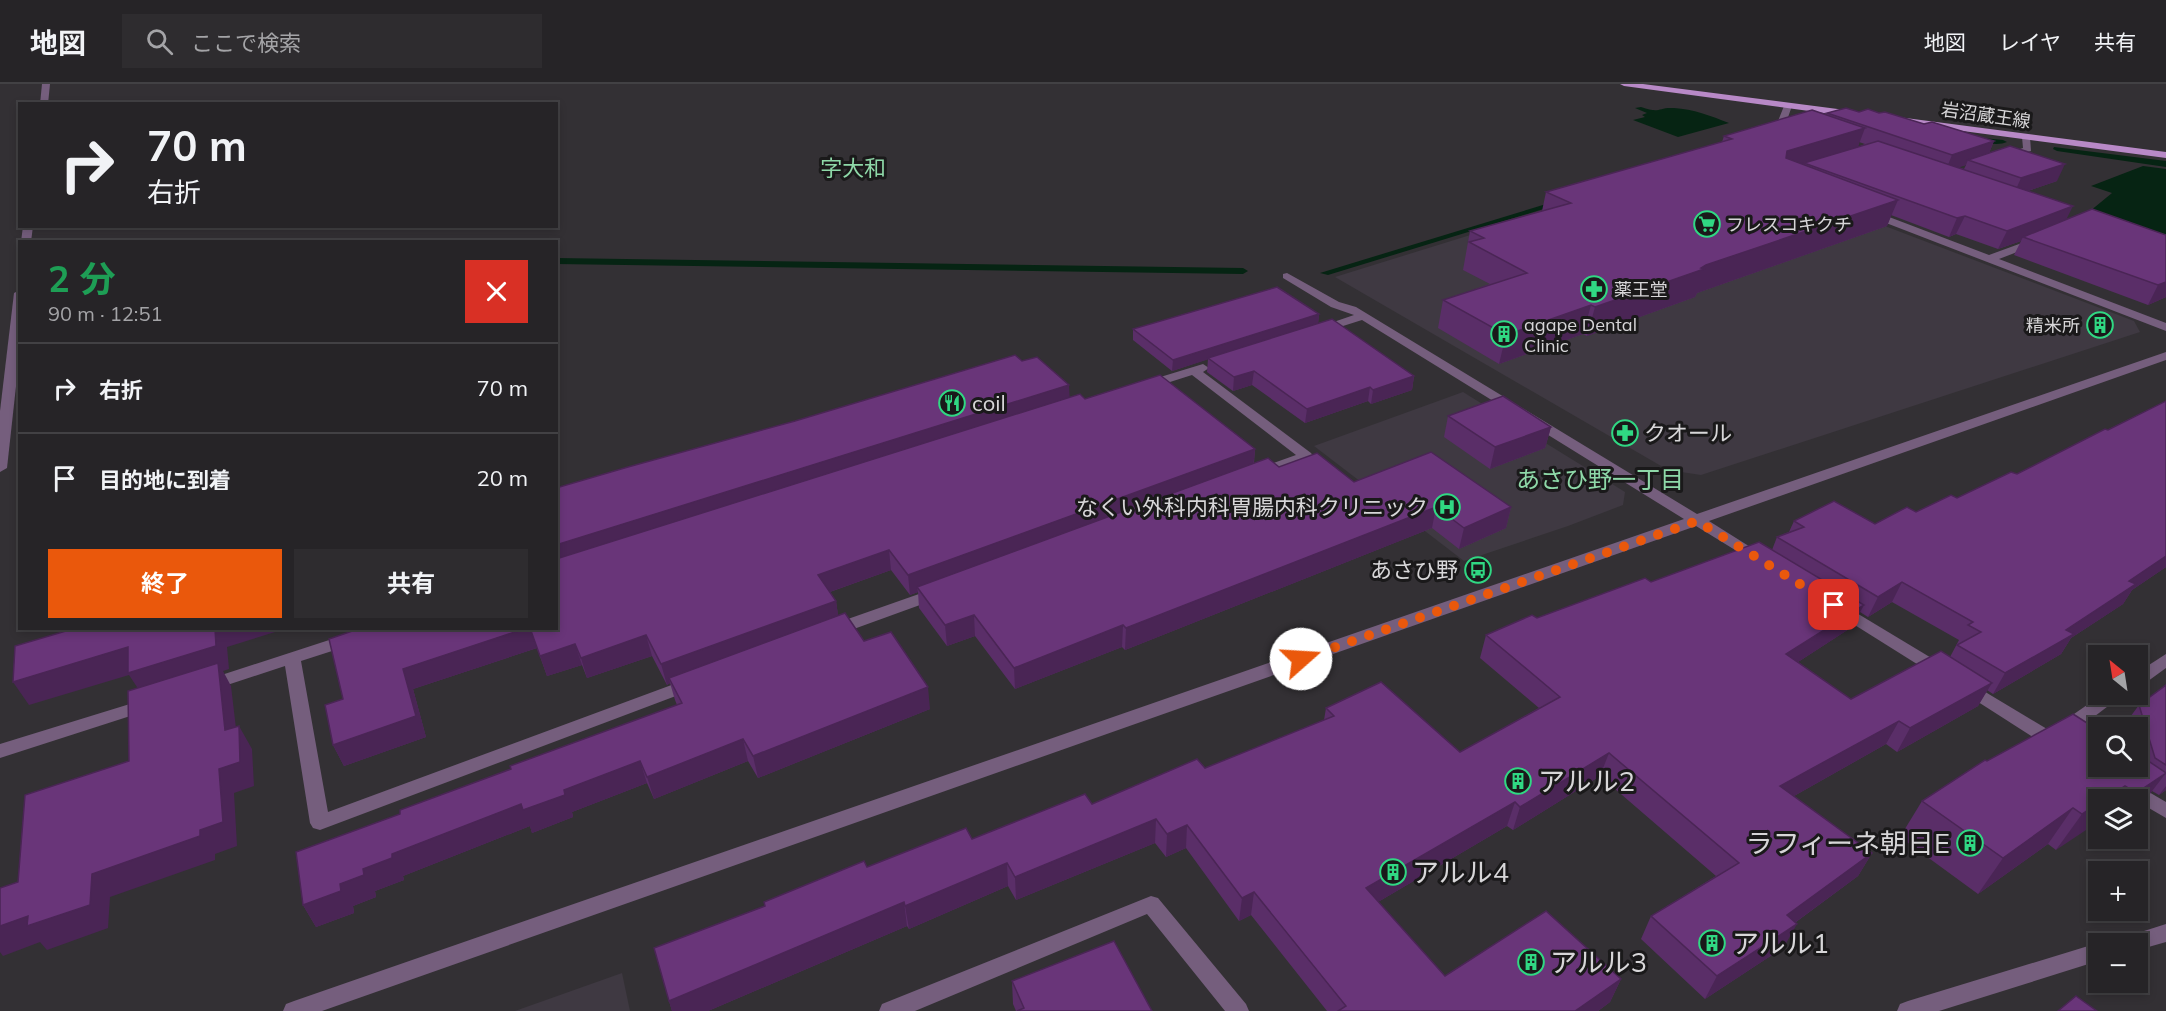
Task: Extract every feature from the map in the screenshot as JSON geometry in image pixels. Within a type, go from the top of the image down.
[{"type":"main road","points":[[1624,84],[1859,115]]},
{"type":"main road","name":"岩沼蔵王線","points":[[1883,118],[2166,155]]},
{"type":"street","points":[[44,102],[46,84]]},
{"type":"street","points":[[1788,106],[1782,121],[1804,129]]},
{"type":"street","points":[[1997,160],[2028,149],[2026,137]]},
{"type":"street","points":[[1858,209],[2166,327]]},
{"type":"street","points":[[1989,259],[2040,239]]},
{"type":"street","points":[[1287,276],[1335,305],[1352,309],[1776,569]]},
{"type":"street","points":[[0,468],[18,310]]},
{"type":"street","points":[[1306,334],[1363,316]]},
{"type":"street","points":[[294,1011],[2166,356]]},
{"type":"street","points":[[1137,389],[1216,363]]},
{"type":"street","points":[[1194,371],[1306,456],[1239,480]]},
{"type":"street","points":[[820,636],[953,586]]},
{"type":"street","points":[[1825,599],[2071,751]]},
{"type":"street","points":[[191,690],[379,630]]},
{"type":"street","points":[[292,658],[320,823],[709,677]]},
{"type":"street","points":[[2148,673],[2166,660]]},
{"type":"street","points":[[0,751],[157,701]]},
{"type":"street","points":[[2052,740],[2101,705]]},
{"type":"street","points":[[2118,781],[2166,811]]},
{"type":"street","points":[[890,1011],[1151,904],[1238,1011]]},
{"type":"street","points":[[2148,938],[2166,933]]},
{"type":"street","points":[[1908,1011],[2088,955]]},
{"type":"shaded area","points":[[1635,108],[1652,110],[1669,108],[1688,110],[1729,123],[1678,137],[1633,120],[1645,117],[1642,115],[1647,113]]},
{"type":"shaded area","points":[[1712,160],[2134,321],[2140,332],[1701,475],[1668,470],[1335,277]]},
{"type":"shaded area","points":[[2143,166],[2166,169],[2166,244],[2084,216],[2112,193],[2091,186]]},
{"type":"shaded area","points":[[1463,392],[1625,492],[1623,505],[1464,561],[1314,446]]},
{"type":"shaded area","points":[[622,973],[630,1011],[515,1011]]},
{"type":"building","points":[[1846,108],[1859,112],[1868,109],[1879,113],[1885,112],[1924,124],[1932,122],[1994,141],[1952,155],[1827,113]]},
{"type":"building","points":[[1812,110],[1865,128],[1787,151],[1786,158],[1898,200],[1706,265],[1701,268],[1704,269],[1595,307],[1591,305],[1506,335],[1443,300],[1527,273],[1469,242],[1484,238],[1470,231],[1571,203],[1546,192],[1732,139],[1724,136]]},
{"type":"building","points":[[1878,141],[2073,206],[2007,231],[1965,216],[1957,218],[1804,163]]},
{"type":"building","points":[[2010,146],[2065,164],[2021,178],[1968,160]]},
{"type":"building","points":[[2092,209],[2166,235],[2166,282],[2158,285],[2023,237]]},
{"type":"building","points":[[1277,287],[1319,314],[1173,360],[1133,329]]},
{"type":"building","points":[[1332,319],[1414,376],[1373,390],[1370,387],[1307,409],[1254,371],[1234,377],[1208,358]]},
{"type":"building","points":[[1015,355],[1022,361],[1037,357],[1069,385],[558,544],[558,487],[795,421]]},
{"type":"building","points":[[1160,375],[1255,449],[908,575],[889,550],[818,575],[836,601],[661,664],[646,635],[581,658],[575,644],[540,656],[531,630],[558,630],[558,558],[1080,394],[1085,399]]},
{"type":"building","points":[[1503,396],[1551,427],[1495,447],[1448,416]]},
{"type":"building","points":[[2166,401],[2166,556],[2129,581],[2136,584],[2066,630],[2074,634],[2005,673],[1957,645],[1981,632],[1968,625],[1973,622],[1902,582],[1878,597],[1777,537],[1804,527],[1794,521],[1834,501],[1875,524],[1907,507],[1916,512],[1951,495],[1957,498],[2011,472],[2017,474]]},
{"type":"building","points":[[1431,452],[1511,507],[1464,528],[1436,507],[1126,628],[1123,625],[1014,668],[974,615],[945,625],[917,587],[1268,458],[1279,467],[1317,453],[1354,482]]},
{"type":"building","points":[[1759,542],[1864,605],[1786,654],[1851,699],[1941,651],[1992,683],[1910,728],[1899,721],[1780,786],[1872,853],[1787,915],[1797,924],[1717,976],[1651,916],[1739,863],[1609,753],[1520,807],[1515,802],[1366,888],[1445,976],[1546,911],[1621,979],[1575,1011],[1338,1011],[1346,1006],[1254,892],[1242,898],[1187,825],[1167,834],[1156,819],[1015,877],[1007,863],[905,906],[904,902],[669,1001],[654,948],[765,906],[764,902],[864,861],[867,867],[966,828],[972,839],[1085,794],[1092,804],[1197,759],[1205,768],[1334,716],[1326,708],[1381,682],[1460,752],[1560,697],[1486,635],[1532,615],[1537,618],[1645,578],[1651,582]]},
{"type":"building","points":[[845,613],[864,641],[891,632],[928,687],[753,756],[743,739],[647,777],[640,761],[564,790],[565,795],[523,810],[521,804],[392,854],[392,858],[363,869],[364,875],[340,884],[341,891],[303,905],[296,852],[400,814],[400,810],[511,769],[510,766],[682,703],[669,678]]},
{"type":"building","points":[[69,630],[215,630],[216,646],[128,673],[128,647],[13,682],[15,646]]},
{"type":"building","points":[[355,630],[521,630],[403,669],[416,716],[333,745],[325,705],[343,699],[329,639]]},
{"type":"building","points":[[218,663],[225,730],[239,726],[240,762],[219,769],[223,822],[200,830],[200,836],[92,874],[90,905],[27,926],[28,916],[0,926],[0,888],[18,882],[25,795],[129,761],[128,691]]},
{"type":"building","points":[[2166,685],[2166,765],[2155,758],[2148,735],[2148,717],[2143,717],[2139,705],[2148,705],[2148,698]]},
{"type":"building","points":[[2073,714],[2088,724],[2088,777],[2148,777],[2148,761],[2166,773],[2142,789],[2130,789],[2125,786],[2120,789],[2088,789],[2088,810],[2082,814],[2073,808],[2003,858],[1922,801],[1985,760],[1987,761]]},
{"type":"building","points":[[1114,941],[1152,1011],[1017,1011],[1024,1008],[1012,981]]},
{"type":"building","points":[[2076,996],[2097,1011],[2058,1011]]},
{"type":"waterway","points":[[1976,139],[2003,142]]},
{"type":"waterway","points":[[2057,149],[2166,164]]},
{"type":"waterway","points":[[1325,273],[1559,203]]},
{"type":"waterway","points":[[558,261],[1243,271]]},
{"type":"place","name":"フレスコキクチ","points":[[1707,224]]},
{"type":"place","name":"薬王堂","points":[[1594,289]]},
{"type":"place","name":"精米所","points":[[2100,325]]},
{"type":"place","name":"agape Dental Clinic","points":[[1504,334]]},
{"type":"place","name":"coil","points":[[952,403]]},
{"type":"place","name":"クオール","points":[[1625,433]]},
{"type":"place","name":"なくい外科内科胃腸内科クリニック","points":[[1447,507]]},
{"type":"place","name":"あさひ野","points":[[1478,570]]},
{"type":"place","name":"アルル2","points":[[1518,781]]},
{"type":"place","name":"ラフィーネ朝日E","points":[[1970,843]]},
{"type":"place","name":"アルル4","points":[[1393,872]]},
{"type":"place","name":"アルル1","points":[[1712,943]]},
{"type":"place","name":"アルル3","points":[[1531,962]]},
{"type":"district","name":"字大和","points":[[853,168]]},
{"type":"district","name":"あさひ野一丁目","points":[[1600,479]]},
{"type":"route","points":[[1301,659],[1697,521],[1834,605]]}]
